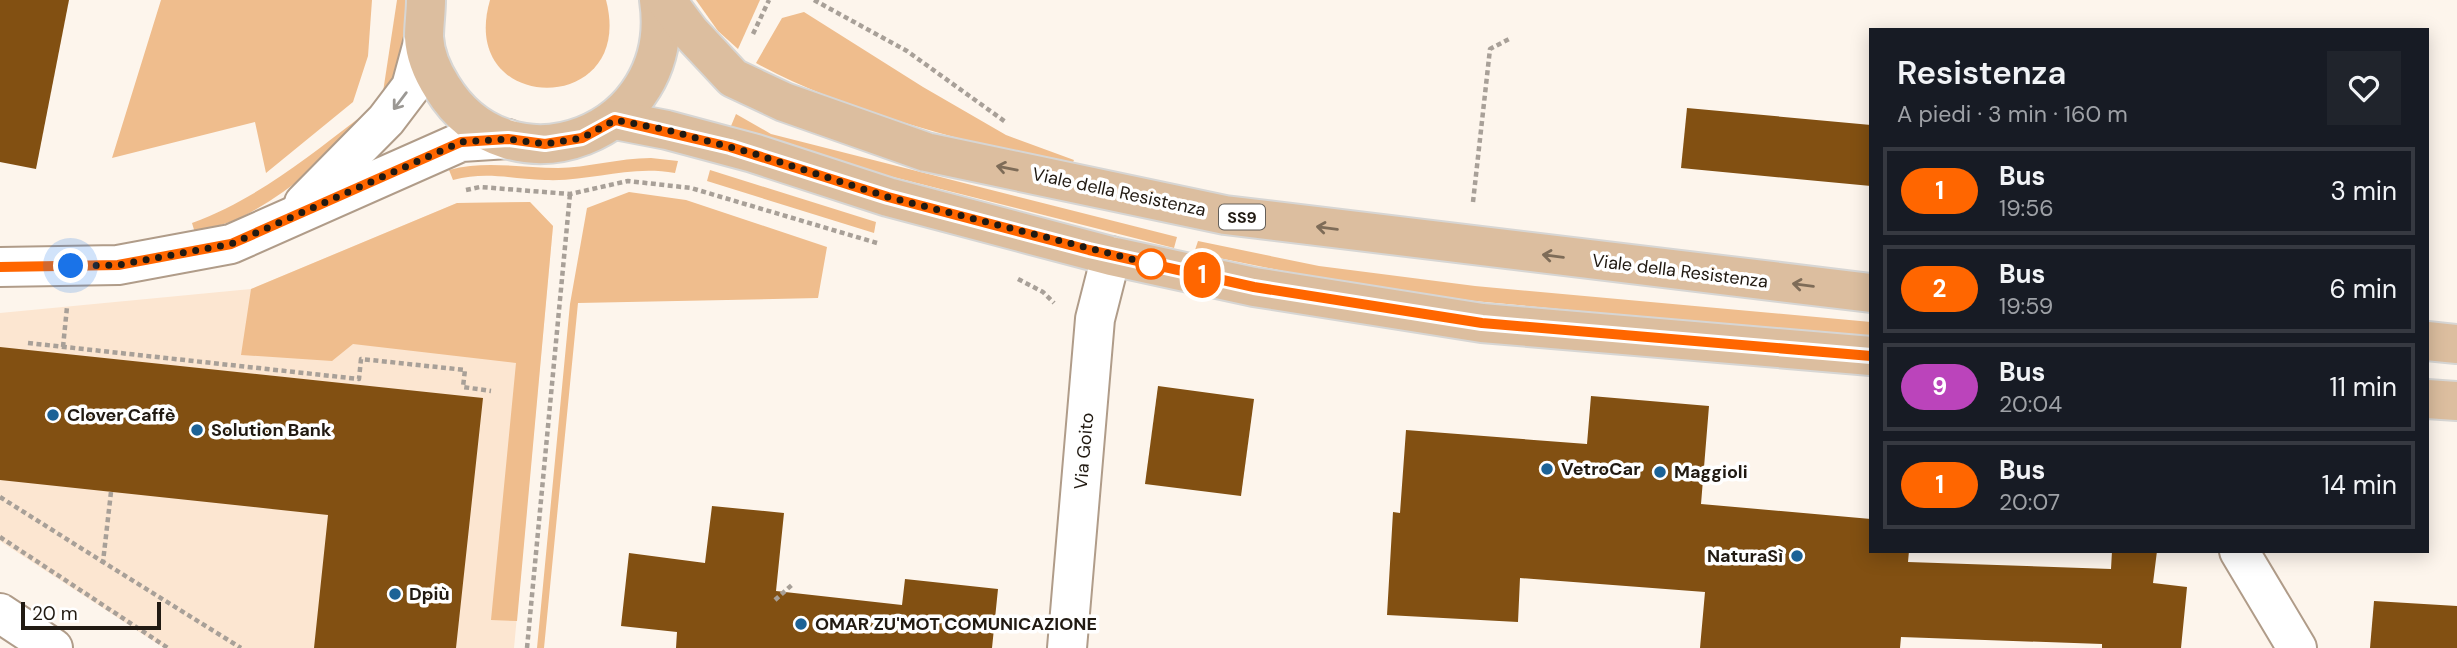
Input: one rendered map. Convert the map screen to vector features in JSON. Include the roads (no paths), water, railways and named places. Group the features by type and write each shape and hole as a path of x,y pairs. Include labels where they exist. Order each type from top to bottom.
{"main road":[{"path":"426,0 424,39 433,72 451,102 477,124 508,139 545,144 582,138 615,120 640,93 657,61 663,24 659,0"},
{"name":"Viale della Resistenza","path":"666,0 690,32 733,78 784,102 926,152 1225,215 1869,293"},
{"path":"615,120 730,147 888,197 1111,256 1254,287 1482,323 1869,356"},
{"path":"2429,341 2457,344"},
{"path":"2429,399 2457,401"}],"street":[{"path":"288,219 386,120 411,87 424,39"},
{"path":"0,267 118,265 231,244 461,142 508,139"},
{"name":"Via Goito","path":"1067,648 1096,319 1111,256"},
{"path":"2240,553 2297,648"},
{"path":"0,613 53,648"}],"place":[{"name":"Clover Caffè","path":"53,415"},
{"name":"Solution Bank","path":"197,430"},
{"name":"VetroCar","path":"1547,469"},
{"name":"Maggioli","path":"1660,472"},
{"name":"NaturaSì","path":"1797,556"},
{"name":"Dpiù","path":"395,594"},
{"name":"OMAR ZU'MOT COMUNICAZIONE","path":"801,624"}]}
